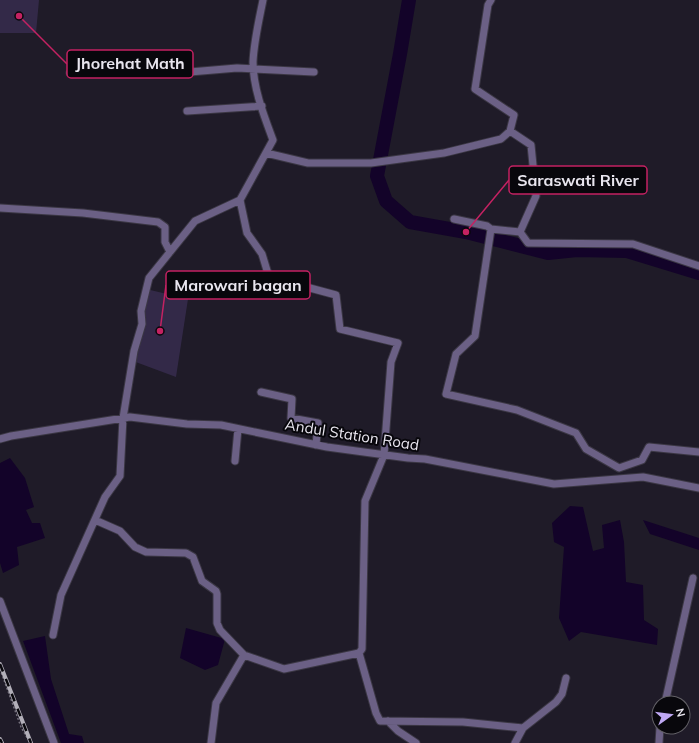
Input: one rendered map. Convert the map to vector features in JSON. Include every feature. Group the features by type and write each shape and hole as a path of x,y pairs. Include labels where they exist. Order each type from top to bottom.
{"street":[{"path":"53,636 60,595 105,497 120,476 123,418 134,351 142,324 141,311 149,278 195,221 240,200 273,140 255,80 254,69 258,27 263,0"},
{"path":"266,153 308,162 371,163 444,153 501,139 510,131 514,115 475,89 488,5 491,0"},
{"path":"70,73 120,69 178,73 237,68 314,72"},
{"path":"187,111 262,106"},
{"path":"510,131 531,145 536,196 520,232"},
{"path":"95,520 120,530 135,546 146,552 186,553 193,557 202,581 216,591 217,623 220,630 244,655 284,669 359,653 362,649 365,501 384,455 391,362 398,343 340,329 336,295 269,277 262,254 246,233 240,200"},
{"path":"0,208 83,214 158,222 165,228 165,242 170,252"},
{"path":"454,220 487,226 491,229 520,232 528,242 632,244 699,266"},
{"path":"491,229 475,336 456,354 446,394 517,410 576,433 586,449 620,468 642,460 649,447 699,452"},
{"path":"261,392 292,399 291,418 318,423 316,445"},
{"name":"Andul Station Road","path":"0,439 130,417 187,424 220,425 316,445 384,455 425,459 554,484 642,477 699,488"},
{"path":"235,461 238,429"},
{"path":"667,695 693,578"},
{"path":"0,601 54,743"},
{"path":"359,653 376,713 380,721 463,722 523,728"},
{"path":"211,743 216,703 244,655"},
{"path":"515,743 523,728 556,702 562,694 566,678"},
{"path":"388,721 398,731 416,743"}],"path":[{"path":"0,669 21,727 30,743"}],"shaded area":[{"path":"0,0 39,0 36,33 0,33"},
{"path":"146,289 188,299 176,377 133,361"},
{"path":"10,458 25,478 34,507 26,510 32,523 40,523 45,538 17,547 19,565 3,573 0,563 0,463"},
{"path":"570,506 583,507 593,551 604,548 602,525 620,520 624,542 626,582 643,585 644,620 658,629 657,645 581,632 569,641 559,618 564,547 554,542 552,523"},
{"path":"643,520 699,538 699,550 650,534"},
{"path":"186,628 225,639 218,665 205,670 180,658"},
{"path":"45,636 51,679 69,734 82,736 84,743 61,743 23,641"}],"waterway":[{"path":"409,0 377,176 386,201 410,222 466,232 548,253 577,250 627,251 699,273"}],"railway":[{"path":"0,664 31,743"},
{"path":"0,739 2,743"}],"place":[{"name":"Jhorehat Math","path":"19,16"},
{"name":"Saraswati River","path":"466,232"},
{"name":"Marowari bagan","path":"160,331"}]}
